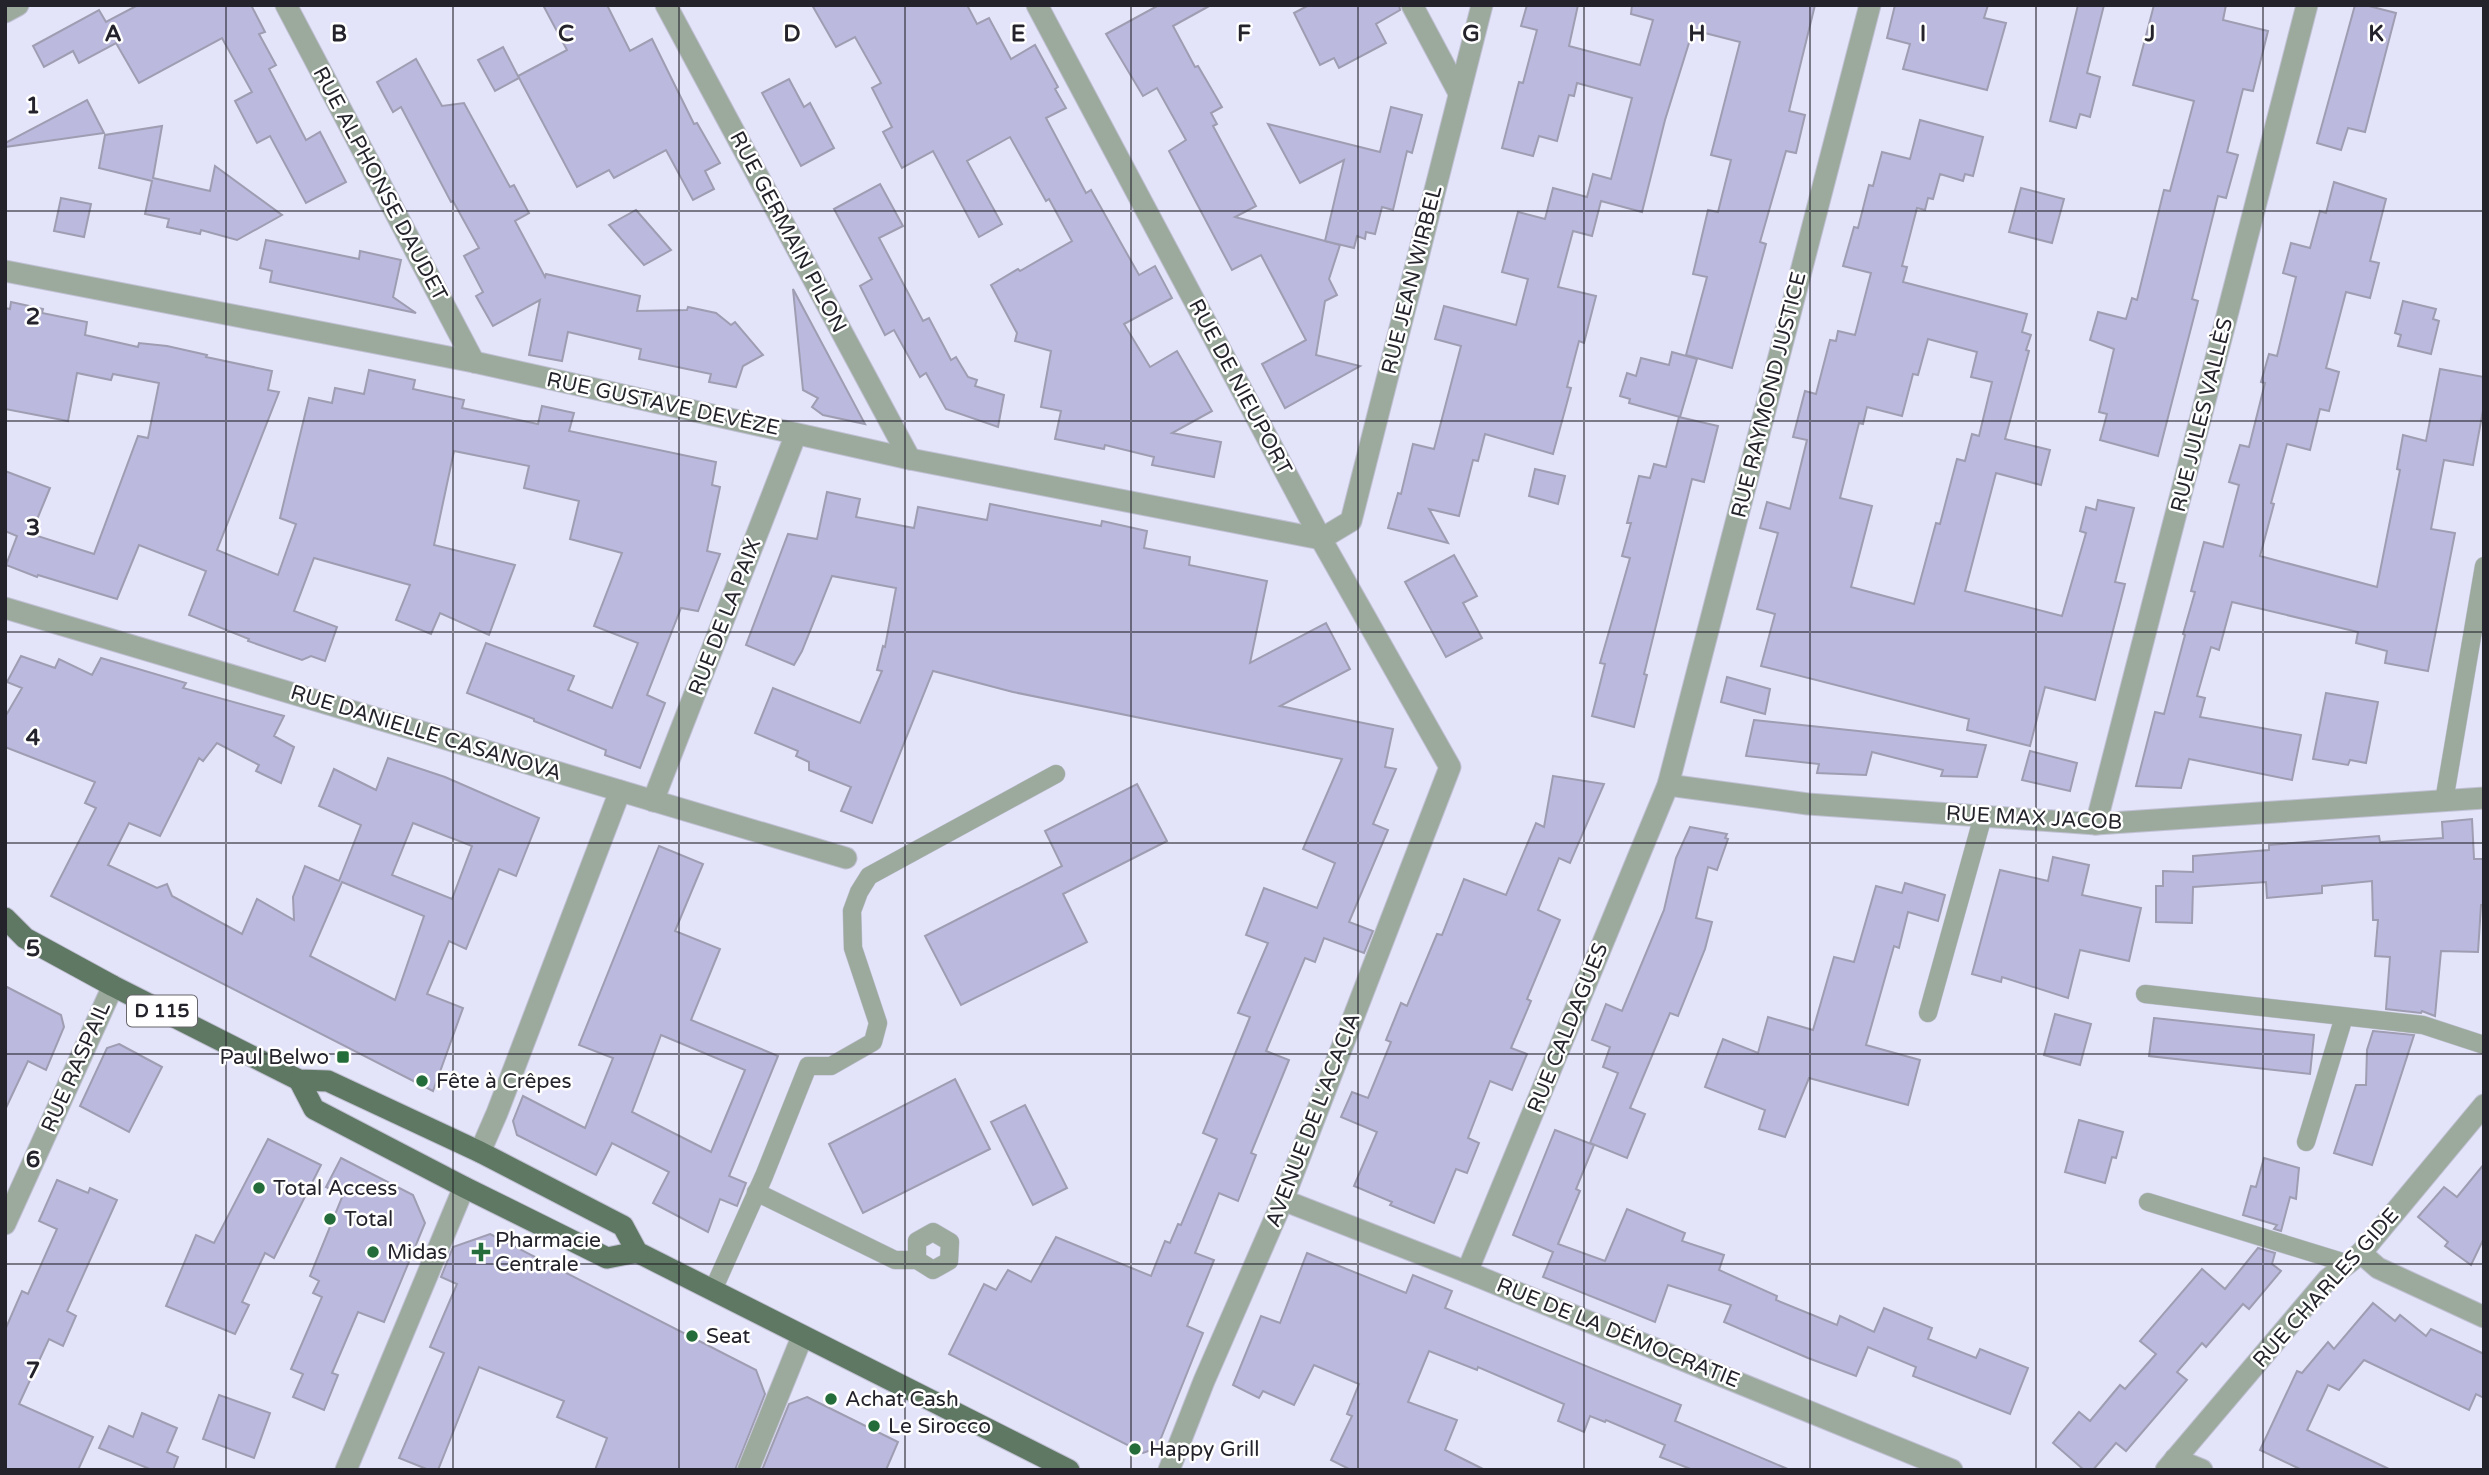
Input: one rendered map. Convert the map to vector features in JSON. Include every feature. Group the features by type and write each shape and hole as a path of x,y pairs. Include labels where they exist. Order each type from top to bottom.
{"main road":[{"name":"D 115","path":"5,918 15,937 299,1080 328,1081 480,1152 623,1226 638,1252 1069,1470"},
{"path":"299,1080 314,1109 464,1187 607,1258 638,1252"},
{"path":"464,1187 480,1152"}],"street":[{"path":"5,12 18,5"},
{"name":"RUE ALPHONSE DAUDET","path":"286,5 474,362"},
{"name":"RUE GERMAIN PILON","path":"666,5 910,459"},
{"name":"RUE DE NIEUPORT","path":"1037,5 1321,539 1450,766"},
{"path":"1412,5 1459,93"},
{"name":"RUE JEAN WIRBEL","path":"1321,539 1351,521 1482,5"},
{"name":"RUE RAYMOND JUSTICE","path":"1668,785 1870,5"},
{"name":"RUE JULES VALLÈS","path":"2096,824 2307,5"},
{"name":"RUE GUSTAVE DEVÈZE","path":"5,271 474,362 910,459 1321,539"},
{"name":"RUE DE LA PAIX","path":"653,801 796,434"},
{"name":"RUE DANIELLE CASANOVA","path":"5,608 846,858"},
{"name":"AVENUE DE L'ACACIA","path":"1169,1470 1203,1381 1283,1200 1450,766"},
{"name":"RUE MAX JACOB","path":"1668,785 1808,804 2096,824 2484,798"},
{"name":"RUE CALDAGUES","path":"1467,1272 1668,785"},
{"path":"480,1152 620,791"},
{"name":"RUE RASPAIL","path":"7,1217 113,986"},
{"name":"RUE CHARLES GIDE","path":"2171,1465 2328,1279 2355,1258 2484,1105"},
{"path":"346,1470 464,1187"},
{"name":"RUE DE LA DÉMOCRATIE","path":"1283,1200 1952,1470"},
{"path":"2355,1258 2484,1317"},
{"path":"748,1470 803,1337"},
{"path":"2171,1465 2202,1470"}],"lane":[{"path":"2444,801 2484,566"},
{"path":"713,1290 808,1066 831,1066 873,1042 877,1023 853,948 852,911 859,891 869,876 1056,774"},
{"path":"1928,1013 1983,816"},
{"path":"2145,994 2423,1025 2484,1045"},
{"path":"2306,1142 2344,1017"},
{"path":"756,1192 895,1261 917,1260"},
{"path":"2148,1202 2355,1258"}],"building":[{"path":"138,5 251,5 265,32 259,34 276,65 269,69 306,140 320,132 346,182 306,203 270,136 257,143 235,101 252,92 222,38 139,83 116,43 79,63 73,51 44,67 33,46 99,10 106,22"},
{"path":"543,5 607,5 630,51 652,39 694,124 697,123 720,163 705,171 714,189 693,200 666,150 614,178 609,170 577,187 518,76 567,50"},
{"path":"812,5 967,5 977,24 989,18 1011,59 1035,45 1066,108 1046,118 1086,193 1091,190 1139,275 1155,266 1172,298 1124,324 1150,367 1177,351 1212,411 1172,433 1221,442 1214,477 1152,465 1154,457 1105,445 1104,449 1055,439 1061,411 1041,407 1051,351 1015,341 1017,333 991,285 1072,241 1049,199 1046,201 1010,137 967,161 1002,224 979,237 933,151 902,168 883,132 892,127 872,88 881,83 855,37 836,47"},
{"path":"1159,5 1211,5 1173,26 1195,67 1198,66 1222,107 1211,113 1217,124 1213,126 1256,206 1235,217 1340,245 1329,279 1337,295 1325,301 1316,355 1360,366 1285,408 1262,364 1306,340 1261,255 1232,270 1169,151 1186,140 1157,88 1143,96 1106,34"},
{"path":"1309,5 1399,5 1400,10 1376,24 1386,43 1339,68 1334,58 1320,65 1294,13"},
{"path":"1527,5 1578,5 1569,46 1640,65 1653,20 1631,14 1632,5 1815,5 1789,111 1805,115 1796,153 1786,151 1760,242 1766,244 1732,368 1686,355 1707,277 1693,274 1708,210 1718,212 1731,160 1711,155 1740,42 1693,30 1665,120 1642,212 1601,201 1592,236 1573,231 1558,287 1596,296 1584,343 1579,341 1567,387 1571,388 1553,454 1485,434 1478,461 1473,460 1459,516 1429,509 1448,543 1388,528 1398,493 1401,494 1413,444 1434,449 1461,346 1435,339 1444,306 1516,325 1528,279 1502,272 1518,212 1545,219 1553,188 1587,197 1593,174 1611,179 1632,98 1577,83 1574,96 1569,95 1557,141 1539,136 1533,156 1502,148 1519,82 1523,83 1537,30 1521,26"},
{"path":"1895,5 1988,5 1984,18 2006,23 1987,90 1903,69 1910,44 1887,38"},
{"path":"2078,5 2104,5 2087,73 2100,77 2090,117 2080,114 2076,128 2050,121"},
{"path":"2154,5 2226,5 2223,20 2268,31 2253,91 2243,89 2227,152 2238,155 2226,198 2218,196 2192,299 2198,301 2158,456 2100,440 2107,414 2099,412 2114,349 2090,340 2098,312 2126,319 2132,298 2137,300 2164,190 2170,191 2194,101 2133,85"},
{"path":"2355,5 2396,13 2365,132 2348,128 2341,150 2317,143"},
{"path":"503,47 519,78 495,91 478,60"},
{"path":"416,59 442,106 464,103 510,187 514,185 529,213 515,221 545,277 546,274 640,296 637,311 687,310 688,307 716,313 731,325 735,322 763,355 743,366 736,387 709,382 711,374 639,359 641,349 568,332 562,361 529,355 540,300 493,326 476,296 483,292 464,256 479,248 453,201 451,202 401,107 393,112 377,82"},
{"path":"789,79 804,107 810,103 834,148 801,166 762,93"},
{"path":"87,100 104,133 5,147 5,143"},
{"path":"1391,107 1422,115 1412,153 1407,151 1393,210 1382,207 1375,234 1366,232 1365,239 1357,236 1354,248 1325,241 1344,160 1300,183 1268,124 1380,152"},
{"path":"1920,120 1983,137 1973,176 1965,174 1963,181 1940,174 1933,199 1928,198 1925,210 1917,208 1902,266 1907,267 1903,282 2027,314 2022,332 2031,335 2026,350 2029,351 2005,439 2050,450 2041,485 1996,473 1965,591 2062,616 2086,533 2080,531 2086,507 2096,510 2098,500 2134,508 2115,582 2125,584 2095,700 2045,687 2030,746 1967,730 1969,719 1761,666 1775,614 1757,609 1778,533 1760,528 1767,502 1790,509 1807,440 1793,437 1805,391 1816,394 1830,340 1836,341 1838,331 1855,335 1871,273 1843,266 1854,227 1858,228 1869,185 1873,186 1882,152 1910,159","holes":["1928,339 1977,352 1971,377 1992,382 1979,436 1972,434 1965,461 1957,459 1940,524 1936,523 1914,604 1851,587 1872,506 1840,498 1859,423 1863,424 1867,407 1902,416 1913,374 1918,375"]},
{"path":"162,126 153,178 210,191 215,166 282,215 237,240 201,230 200,234 167,227 169,219 145,214 152,181 99,168 105,135"},
{"path":"2334,182 2386,199 2370,261 2379,263 2370,298 2346,292 2326,368 2339,372 2329,411 2320,409 2310,450 2287,444 2260,556 2377,587 2400,470 2397,469 2403,435 2426,441 2440,369 2484,377 2484,405 2473,465 2444,460 2431,529 2455,533 2428,671 2385,663 2387,651 2356,643 2358,632 2232,602 2219,650 2211,647 2197,696 2205,698 2200,717 2301,735 2292,780 2189,759 2181,788 2136,786 2155,712 2164,714 2195,592 2191,591 2204,542 2223,547 2239,485 2229,482 2240,445 2249,447 2265,383 2261,382 2269,354 2277,356 2296,277 2283,273 2291,243 2310,248 2320,211 2326,213"},
{"path":"880,184 903,226 879,238 923,321 929,318 951,360 956,357 968,377 977,380 975,386 1004,395 998,427 946,409 926,373 920,377 894,330 885,335 860,286 872,279 834,209"},
{"path":"2021,188 2064,199 2052,243 2009,232"},
{"path":"61,198 91,204 84,237 54,231"},
{"path":"636,210 671,250 644,265 609,225"},
{"path":"266,240 359,259 360,251 401,260 393,297 416,313 270,282 272,271 260,268"},
{"path":"793,289 865,424 823,415 812,407 818,398 803,390"},
{"path":"2403,301 2436,309 2433,319 2439,321 2431,354 2398,346 2401,335 2395,333"},
{"path":"11,302 43,309 42,313 87,322 85,335 138,347 139,343 167,346 272,371 268,390 279,392 217,550 278,575 296,524 280,518 309,398 332,403 335,388 364,394 369,370 415,380 413,389 464,400 462,408 538,424 542,406 574,413 569,431 716,462 712,485 720,487 707,551 720,554 698,611 681,608 647,695 665,703 640,768 605,755 606,750 467,693 486,643 574,676 568,690 612,708 638,643 594,626 622,553 570,539 579,501 524,488 529,466 454,451 434,545 515,565 489,635 440,613 431,634 396,620 410,585 314,558 294,611 337,627 325,661 311,656 302,660 248,641 249,639 189,615 206,571 139,545 117,599 38,575 37,577 6,565 17,536 5,531 5,471 50,488 31,534 94,554 138,436 148,438 159,383 113,374 111,380 77,373 68,421 5,409 5,308 10,309"},
{"path":"1672,352 1697,359 1680,417 1629,403 1630,399 1620,396 1627,373 1636,376 1641,358 1669,365"},
{"path":"1679,417 1718,426 1704,482 1692,479 1644,674 1647,675 1634,727 1592,716 1605,664 1600,663 1630,558 1622,556 1639,476 1650,478 1654,464 1666,467"},
{"path":"1535,469 1565,476 1558,504 1529,496"},
{"path":"827,492 860,499 856,517 914,528 918,507 987,520 990,504 1101,526 1102,521 1147,531 1144,548 1190,557 1189,565 1267,581 1250,663 1326,623 1350,669 1280,706 1393,729 1385,767 1396,769 1373,824 1388,830 1349,922 1373,931 1364,953 1324,938 1315,962 1305,958 1266,1051 1289,1060 1251,1153 1256,1155 1238,1201 1219,1193 1195,1253 1214,1260 1187,1326 1203,1333 1157,1448 1143,1453 949,1354 984,1284 996,1290 1008,1270 1031,1282 1056,1237 1151,1276 1165,1241 1170,1243 1178,1224 1181,1225 1217,1139 1203,1133 1250,1017 1238,1013 1268,943 1246,935 1264,888 1317,908 1335,863 1303,849 1342,759 1013,692 933,671 872,823 841,811 851,787 809,770 809,762 796,756 798,751 755,733 773,688 860,723 882,671 877,670 883,646 885,647 896,588 832,576 794,665 746,645 788,534 817,539"},
{"path":"1454,555 1477,596 1463,603 1482,638 1446,657 1405,582"},
{"path":"21,656 55,668 59,659 92,675 101,658 186,683 183,688 284,716 274,736 294,747 281,783 256,771 259,765 217,743 203,761 199,758 160,836 129,823 108,865 157,888 167,884 172,896 242,934 257,899 294,920 293,897 305,866 339,881 361,825 319,806 334,769 376,790 388,758 445,777 539,818 516,876 499,869 466,949 449,941 427,994 463,1008 433,1091 51,896 96,808 85,803 95,782 5,747 5,717 22,688 7,682","holes":["413,823 472,846 452,899 392,875","342,882 424,916 395,1000 310,956"]},
{"path":"1727,677 1770,689 1765,714 1721,702"},
{"path":"2326,693 2378,702 2366,763 2350,760 2348,765 2313,759"},
{"path":"1754,720 1986,745 1977,777 1941,776 1943,770 1872,752 1866,775 1817,773 1819,764 1746,756"},
{"path":"2030,751 2077,763 2070,791 2022,780"},
{"path":"1553,776 1604,784 1570,863 1559,858 1538,910 1560,920 1527,999 1531,1001 1511,1048 1527,1054 1512,1090 1490,1081 1468,1138 1479,1143 1467,1173 1456,1169 1434,1223 1390,1205 1392,1202 1354,1186 1377,1132 1341,1117 1352,1092 1368,1098 1391,1042 1386,1040 1401,1003 1407,1006 1437,934 1442,935 1464,879 1506,895 1536,823 1544,827"},
{"path":"1137,784 1167,841 1063,894 1087,942 961,1005 925,936 1062,866 1045,831"},
{"path":"2472,819 2474,859 2484,859 2484,905 2481,905 2478,952 2441,951 2435,1016 2422,1011 2386,1009 2390,957 2375,956 2378,920 2373,920 2372,881 2322,886 2322,893 2267,898 2266,882 2193,887 2192,923 2156,922 2156,886 2163,886 2163,871 2193,872 2193,856 2269,850 2269,845 2379,836 2380,842 2443,838 2442,822"},
{"path":"1690,827 1727,834 1725,838 1728,839 1717,870 1708,867 1696,918 1712,922 1705,949 1678,1016 1670,1013 1630,1108 1645,1114 1627,1158 1590,1143 1618,1073 1603,1067 1610,1047 1592,1040 1606,1004 1622,1011 1664,910 1676,858"},
{"path":"659,846 703,864 675,931 720,949 691,1020 778,1056 729,1176 746,1183 737,1206 720,1199 708,1232 653,1203 669,1172 612,1143 596,1175 517,1135 513,1121 523,1096 585,1128 613,1058 579,1045","holes":["661,1035 745,1070 711,1152 632,1112"]},
{"path":"2053,857 2089,865 2082,895 2141,908 2129,961 2080,950 2068,998 2002,977 2001,982 1972,974 2000,870 2048,881"},
{"path":"1905,883 1945,895 1938,921 1908,912 1899,948 1894,946 1866,1045 1920,1060 1908,1105 1809,1078 1785,1137 1759,1129 1765,1110 1705,1087 1723,1039 1758,1053 1768,1017 1813,1030 1834,957 1854,962 1876,886 1902,893"},
{"path":"5,986 61,1015 64,1027 46,1070 28,1061 5,1110"},
{"path":"2055,1014 2091,1024 2080,1065 2044,1055"},
{"path":"2154,1018 2314,1035 2310,1074 2149,1056"},
{"path":"2373,1031 2414,1035 2372,1165 2334,1153 2356,1085 2366,1085 2367,1050"},
{"path":"119,1044 162,1067 129,1132 80,1106 107,1048"},
{"path":"955,1079 990,1149 863,1213 829,1144"},
{"path":"1025,1105 1067,1188 1033,1205 991,1122"},
{"path":"2079,1120 2123,1132 2105,1183 2065,1172"},
{"path":"1555,1130 1594,1145 1576,1189 1580,1191 1558,1244 1605,1261 1627,1209 1685,1233 1682,1241 1724,1255 1719,1270 1777,1296 1776,1300 1837,1325 1840,1316 1874,1332 1884,1308 1932,1328 1928,1339 1976,1358 1980,1349 2028,1368 2010,1414 1913,1376 1916,1367 1868,1347 1856,1376 1808,1358 1724,1322 1731,1305 1668,1285 1655,1322 1543,1277 1553,1252 1513,1235"},
{"path":"268,1139 321,1165 274,1258 265,1253 242,1302 249,1305 235,1334 166,1306 196,1235 214,1243"},
{"path":"341,1158 413,1195 425,1223 384,1322 358,1312 332,1373 338,1375 324,1410 293,1397 303,1374 291,1369 322,1297 313,1293 319,1281 310,1276 343,1195 326,1187"},
{"path":"2264,1158 2299,1168 2296,1199 2290,1197 2281,1231 2274,1229 2277,1225 2243,1215 2251,1186 2256,1187"},
{"path":"2484,1164 2484,1238 2471,1265 2445,1246 2448,1242 2418,1217 2444,1187 2457,1197"},
{"path":"57,1180 88,1193 90,1188 117,1200 67,1311 76,1316 63,1346 49,1339 19,1404 93,1437 78,1470 5,1470 5,1330 22,1291 28,1294 57,1229 39,1221"},
{"path":"490,1234 756,1370 765,1394 735,1470 595,1470 607,1438 557,1417 564,1401 479,1367 438,1470 429,1470 399,1458 444,1353 430,1347 457,1284 441,1277 453,1247"},
{"path":"2258,1248 2275,1253 2272,1264 2281,1271 2249,1309 2243,1304 2206,1347 2202,1343 2177,1372 2187,1380 2126,1451 2116,1443 2093,1470 2084,1470 2053,1443 2079,1412 2090,1421 2120,1385 2125,1389 2156,1354 2140,1341 2202,1269 2225,1289"},
{"path":"1307,1253 1406,1293 1413,1275 1452,1291 1445,1308 1681,1405 1675,1421 1790,1470 1693,1470 1660,1457 1665,1445 1590,1416 1584,1432 1558,1421 1564,1404 1478,1367 1477,1370 1429,1351 1408,1402 1457,1420 1445,1450 1485,1470 1351,1470 1331,1460 1352,1416 1347,1414 1359,1384 1314,1365 1294,1405 1263,1391 1259,1398 1233,1385 1261,1316 1280,1323"},
{"path":"2373,1303 2395,1321 2400,1315 2426,1336 2431,1329 2484,1354 2484,1398 2476,1394 2469,1410 2364,1360 2339,1390 2328,1385 2307,1430 2391,1470 2302,1470 2260,1450 2297,1371 2302,1373 2328,1342 2334,1349"},
{"path":"219,1395 270,1413 254,1458 203,1439"},
{"path":"807,1397 898,1442 886,1470 762,1470 789,1404"},
{"path":"142,1413 177,1428 167,1452 178,1457 173,1470 152,1470 99,1448 109,1426 133,1437"}],"place":[{"name":"Paul Belwo","path":"343,1057"},
{"name":"Fête à Crêpes","path":"422,1081"},
{"name":"Total Access","path":"259,1188"},
{"name":"Total","path":"330,1219"},
{"name":"Midas","path":"373,1252"},
{"name":"Pharmacie Centrale","path":"481,1252"},
{"name":"Seat","path":"692,1336"},
{"name":"Achat Cash","path":"831,1399"},
{"name":"Le Sirocco","path":"874,1426"},
{"name":"Happy Grill","path":"1135,1449"}]}
